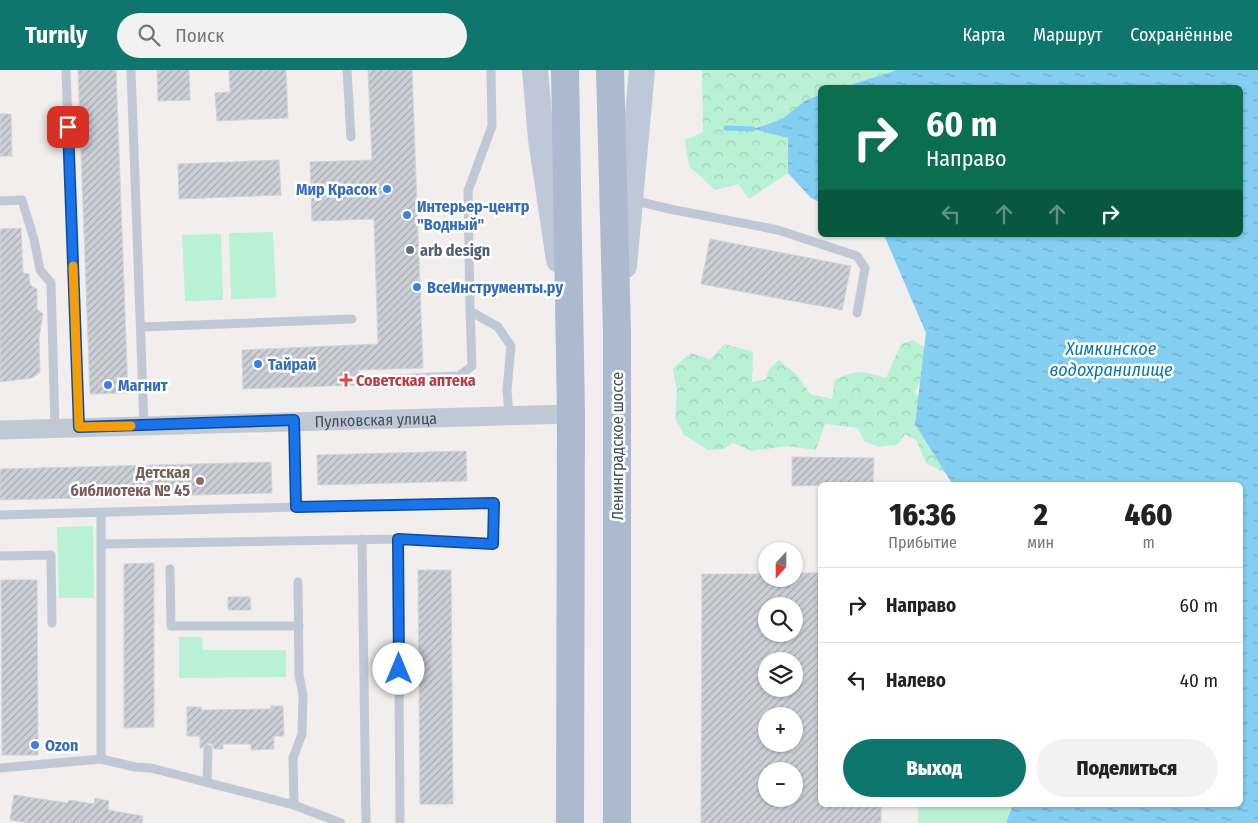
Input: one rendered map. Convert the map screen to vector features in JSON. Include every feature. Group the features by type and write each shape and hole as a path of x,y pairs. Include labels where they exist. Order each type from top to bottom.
{"main road":[{"path":"535,70 541,138 570,332"},
{"path":"565,70 571,414 570,823"},
{"name":"Ленинградское шоссе","path":"610,70 617,332 617,823"},
{"path":"617,332 642,70"}],"street":[{"name":"Пулковская улица","path":"0,430 294,420 571,414"}],"lane":[{"path":"66,70 79,427"},
{"path":"131,70 144,425"},
{"path":"347,70 351,137"},
{"path":"392,379 459,376 472,366 468,190 492,126 492,70"},
{"path":"0,201 22,200 34,239 40,270 51,283 55,428"},
{"path":"631,200 778,230 857,256 865,268 857,313"},
{"path":"470,310 498,327 511,346 507,390 509,415"},
{"path":"141,327 352,319"},
{"path":"294,420 296,507"},
{"path":"0,515 494,503 493,544 398,539 101,544"},
{"path":"101,513 102,759"},
{"path":"362,539 366,823"},
{"path":"398,539 400,823"},
{"path":"0,556 51,555 52,623"},
{"path":"170,569 171,626 299,626"},
{"path":"294,805 293,758 302,734 303,694 299,675 298,582"},
{"path":"207,783 208,749"},
{"path":"0,768 102,759 294,805 341,823"}],"green space":[{"path":"702,70 897,70 850,85 818,85 818,96 806,100 782,119 754,128 788,138 788,173 749,199 738,184 715,190 689,166 685,140 703,132"},
{"path":"273,232 276,298 231,299 229,233"},
{"path":"221,234 223,300 185,301 182,235"},
{"path":"913,340 924,347 927,367 915,392 933,415 959,480 926,463 916,440 905,434 898,444 880,447 865,442 858,428 825,424 816,450 787,446 752,451 733,443 724,449 708,450 684,435 675,418 677,393 673,368 691,353 710,359 725,344 753,352 752,382 766,379 769,369 779,360 798,376 810,394 832,399 835,380 842,376 860,372 886,378 901,344"},
{"path":"93,526 94,598 59,598 57,527"},
{"path":"179,637 202,637 203,650 286,650 286,677 179,678"},
{"path":"918,807 1012,807 1006,823 918,823"}],"water":[{"name":"Химкинское водохранилище","path":"897,70 1258,70 1258,823 1006,823 1012,807 1243,807 1243,482 951,482 915,424 926,333 885,237 1243,237 1243,85 850,85"},
{"path":"818,96 818,201 811,198 788,173 788,138 753,129 782,119 806,100"}],"building":[{"path":"78,70 116,70 128,393 90,394"},
{"path":"157,70 189,70 190,100 158,101"},
{"path":"229,70 286,70 288,118 217,121 215,93 230,92"},
{"path":"368,70 412,70 423,368 358,370 359,385 243,389 242,350 378,344 374,219 312,221 310,162 372,160"},
{"path":"0,114 11,114 12,156 0,156"},
{"path":"279,160 281,195 179,199 178,164"},
{"path":"21,228 23,273 29,274 30,285 37,289 37,309 43,314 39,338 40,372 32,378 0,382 0,229"},
{"path":"710,239 851,266 842,310 701,284"},
{"path":"466,451 467,481 318,485 317,455"},
{"path":"792,457 874,458 873,482 818,482 818,485 792,486"},
{"path":"271,462 272,493 0,500 0,469"},
{"path":"154,563 154,727 124,728 124,564"},
{"path":"418,570 451,570 453,804 420,804"},
{"path":"803,573 818,573 818,807 881,807 881,823 701,823 702,574 758,574 758,588 802,588"},
{"path":"1,580 37,580 38,755 2,755"},
{"path":"228,597 250,597 251,610 228,610"},
{"path":"271,706 283,706 284,736 274,736 274,749 251,750 251,744 223,744 223,749 214,749 212,744 208,743 200,749 200,736 187,736 187,707 201,707 201,710 271,709"},
{"path":"14,795 68,803 69,800 94,804 95,798 109,801 108,810 143,816 142,823 28,823 10,820"}],"waterway":[{"path":"726,128 753,129"}],"slow traffic":[{"path":"73,266 79,427 131,426"}],"place":[{"name":"Мир Красок","path":"387,189"},
{"name":"Интерьер-центр \"Водный\"","path":"407,215"},
{"name":"arb design","path":"410,250"},
{"name":"ВсеИнструменты.ру","path":"417,287"},
{"name":"Тайрай","path":"258,364"},
{"name":"Советская аптека","path":"346,380"},
{"name":"Магнит","path":"108,385"},
{"name":"Детская библиотека № 45","path":"200,481"},
{"name":"Ozon","path":"35,745"}],"route":[{"path":"68,127 79,427 294,420 296,507 494,503 493,544 398,539 399,669"}]}
